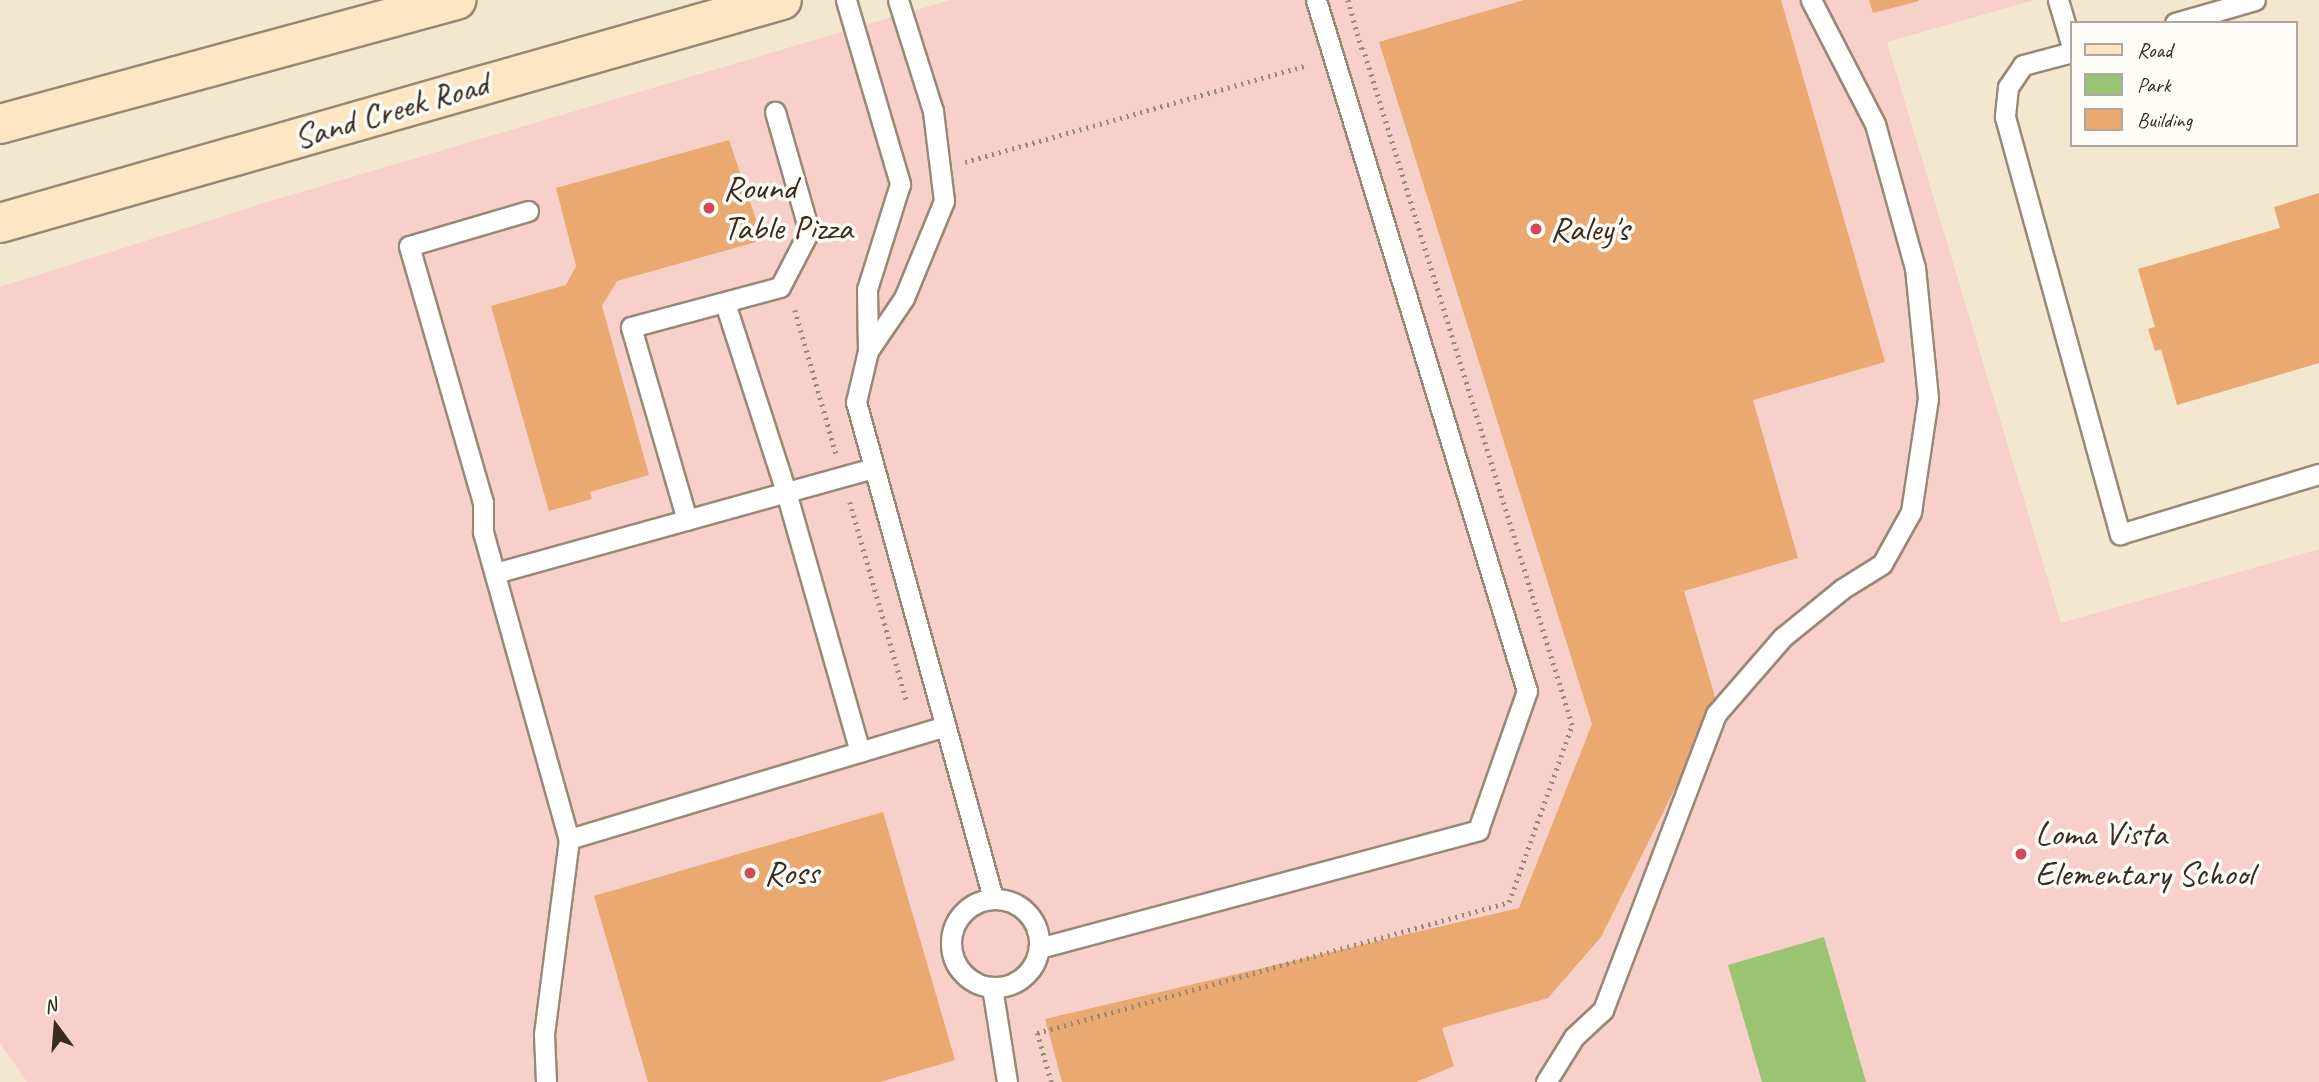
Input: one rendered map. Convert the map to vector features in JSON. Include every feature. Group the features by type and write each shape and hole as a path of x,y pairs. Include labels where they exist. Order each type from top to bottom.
{"main road":[{"path":"0,124 456,0"},
{"name":"Sand Creek Road","path":"0,223 782,0"}],"lane":[{"path":"846,0 900,184 867,289 868,351 856,402 993,898"},
{"path":"868,351 904,298 944,201 933,111 898,0"},
{"path":"1039,948 1478,830 1527,691 1316,0"},
{"path":"1546,1082 1574,1037 1603,1010 1716,715 1783,637 1842,589 1882,564 1911,512 1928,398 1915,268 1875,124 1811,0"},
{"path":"2058,0 2070,43"},
{"path":"2182,21 2255,0"},
{"path":"2070,51 2023,65 2008,87 2005,117 2120,534 2319,474"},
{"path":"687,520 631,327 780,287 809,231 775,112"},
{"path":"528,211 409,246 483,503 483,532 569,839 544,1034 546,1082"},
{"path":"725,303 786,492 860,752"},
{"path":"495,573 873,468"},
{"path":"569,839 945,726"},
{"path":"993,898 1018,904 1028,912 1040,936 1039,948 1028,973 1005,986 992,987 965,976 956,964 951,934 966,909 993,898"},
{"path":"992,987 1007,1082"}],"path":[{"path":"1051,1082 1037,1033 1509,902 1572,725 1348,0"},
{"path":"959,164 1363,49"}],"shaded area":[{"path":"950,0 2035,0 1887,42 2061,623 2319,549 2319,1082 27,1082 0,1043 0,287 274,200"}],"green space":[{"path":"1824,937 1866,1082 1762,1082 1728,965"}],"building":[{"path":"1524,0 1781,0 1885,362 1753,400 1798,558 1684,591 1717,704 1601,937 1548,998 1442,1028 1454,1066 1416,1082 1062,1082 1045,1019 1519,908 1592,724 1379,42"},
{"path":"1869,0 1919,0 1919,1 1873,13"},
{"path":"729,140 763,240 617,281 602,306 649,475 590,492 592,499 549,511 491,306 566,285 576,266 556,188"},
{"path":"2319,193 2319,363 2177,405 2161,349 2155,351 2148,329 2155,327 2138,269 2280,228 2274,207"},
{"path":"883,812 955,1060 880,1082 648,1082 594,896"}],"place":[{"name":"Round Table Pizza","path":"709,208"},
{"name":"Raley's","path":"1536,229"},
{"name":"Loma Vista Elementary School","path":"2021,854"},
{"name":"Ross","path":"750,873"}]}
